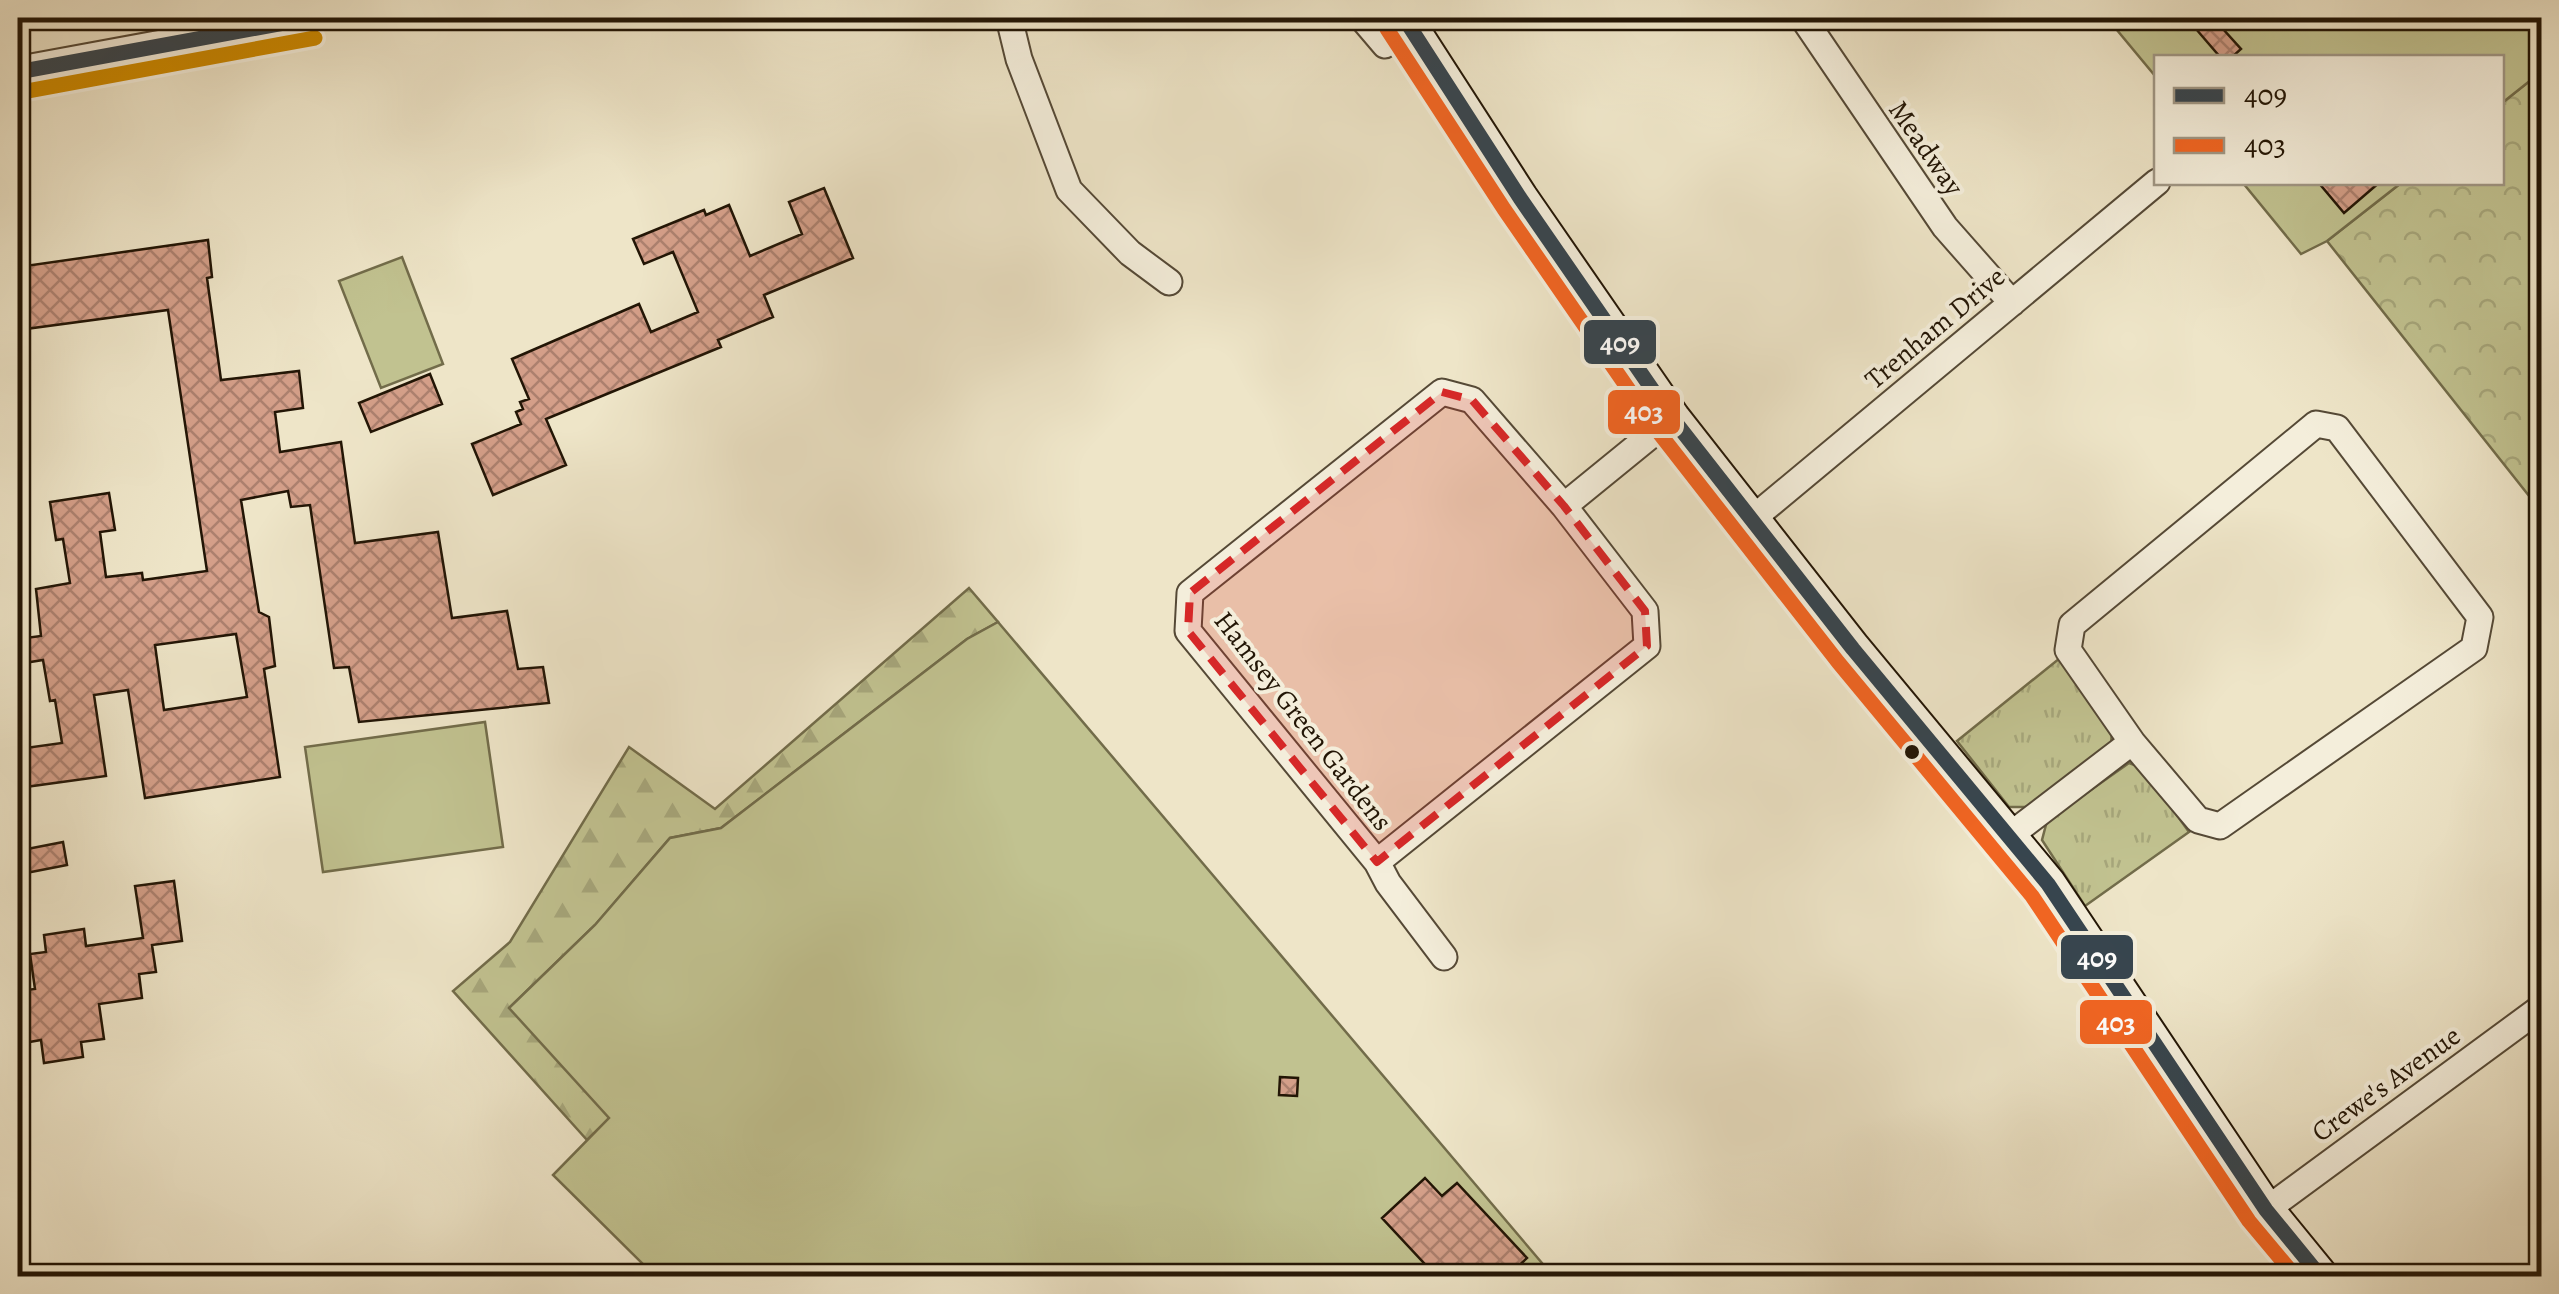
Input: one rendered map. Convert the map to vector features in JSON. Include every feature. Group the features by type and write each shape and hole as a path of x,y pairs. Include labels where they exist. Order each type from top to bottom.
{"main road":[{"path":"1407,22 1520,198 1672,418 1853,649 2048,884 2266,1210 2320,1276"}],"street":[{"path":"18,72 312,18"},
{"path":"1009,18 1019,59 1069,190 1130,253 1169,282"},
{"path":"1362,18 1385,44 1407,22"},
{"name":"Meadway","path":"1803,18 1945,227 2012,303"},
{"name":"Trenham Drive","path":"1751,520 2154,185"},
{"name":"Hamsey Green Gardens","path":"1442,392 1472,400 1564,506 1645,612 1648,646 1376,862 1188,630 1190,593 1442,392"},
{"path":"1564,506 1672,418"},
{"path":"2316,424 2337,428 2480,617 2474,648 2220,826 2198,820 2132,742 2068,650 2072,625 2316,424"},
{"path":"2009,836 2132,742"},
{"path":"1376,862 1444,958"},
{"name":"Crewe's Avenue","path":"2266,1210 2542,1008"}],"highlighted area":[{"path":"1442,392 1472,400 1564,506 1645,611 1647,646 1377,862 1188,631 1190,593"}],"green space":[{"path":"2107,18 2541,18 2541,72 2504,101 2504,55 2154,55 2154,75"},
{"path":"2541,72 2541,511 2327,241 2398,185 2504,185 2504,101"},
{"path":"2245,185 2398,185 2327,241 2301,254"},
{"path":"402,257 443,364 381,388 339,281"},
{"path":"969,588 998,622 967,639 721,828 670,838 595,925 510,1007 610,1118 587,1140 453,991 510,942 629,747 715,809"},
{"path":"998,622 1553,1276 655,1276 553,1175 609,1118 509,1008 595,925 670,838 721,828 967,639"},
{"path":"2060,658 2112,729 2111,746 2030,807 2009,807 1957,741"},
{"path":"485,722 503,847 323,872 305,747"},
{"path":"2129,763 2143,768 2189,832 2085,906 2042,840 2047,821"}],"building":[{"path":"2213,18 2241,49 2234,55 2218,55 2196,29"},
{"path":"2321,185 2377,185 2344,213"},
{"path":"824,188 853,258 764,295 773,317 718,340 721,347 546,419 566,465 493,495 472,444 521,424 516,412 523,409 520,402 529,399 512,359 639,304 651,332 698,312 673,252 644,264 633,239 704,210 706,215 729,205 750,256 802,234 789,202"},
{"path":"208,240 212,277 207,278 221,380 299,371 303,408 275,412 280,452 341,442 355,543 438,532 452,618 507,611 518,669 543,667 549,703 359,722 349,667 334,668 310,505 291,507 288,491 241,500 259,612 269,617 275,666 264,669 280,777 145,798 128,690 94,695 106,776 18,788 18,749 62,743 43,660 18,664 18,639 41,636 36,589 70,583 63,539 56,540 50,502 109,493 115,530 100,532 106,577 142,573 143,580 207,571 168,310 18,330 18,267","holes":["236,634 247,697 164,710 155,645"]},
{"path":"430,374 442,404 371,432 359,403"},
{"path":"63,842 67,865 26,873 22,850"},
{"path":"174,881 182,941 152,945 156,972 139,974 142,998 99,1004 104,1039 81,1042 83,1057 44,1063 41,1040 18,1044 18,991 35,989 30,954 46,952 44,935 84,929 86,946 143,938 135,886"},
{"path":"1280,1077 1298,1078 1297,1096 1279,1095"},
{"path":"1425,1178 1442,1196 1457,1183 1527,1258 1508,1276 1436,1276 1382,1218"}],"transit line":[{"name":"409","path":"18,72 311,18"},
{"name":"409","path":"1404,18 1520,198 1672,418 1853,649 2048,884 2266,1210 2320,1276"},
{"name":"403","path":"1387,29 1504,209 1656,429 1838,662 2032,896 2249,1221 2295,1276"},
{"path":"22,92 315,38"}]}
